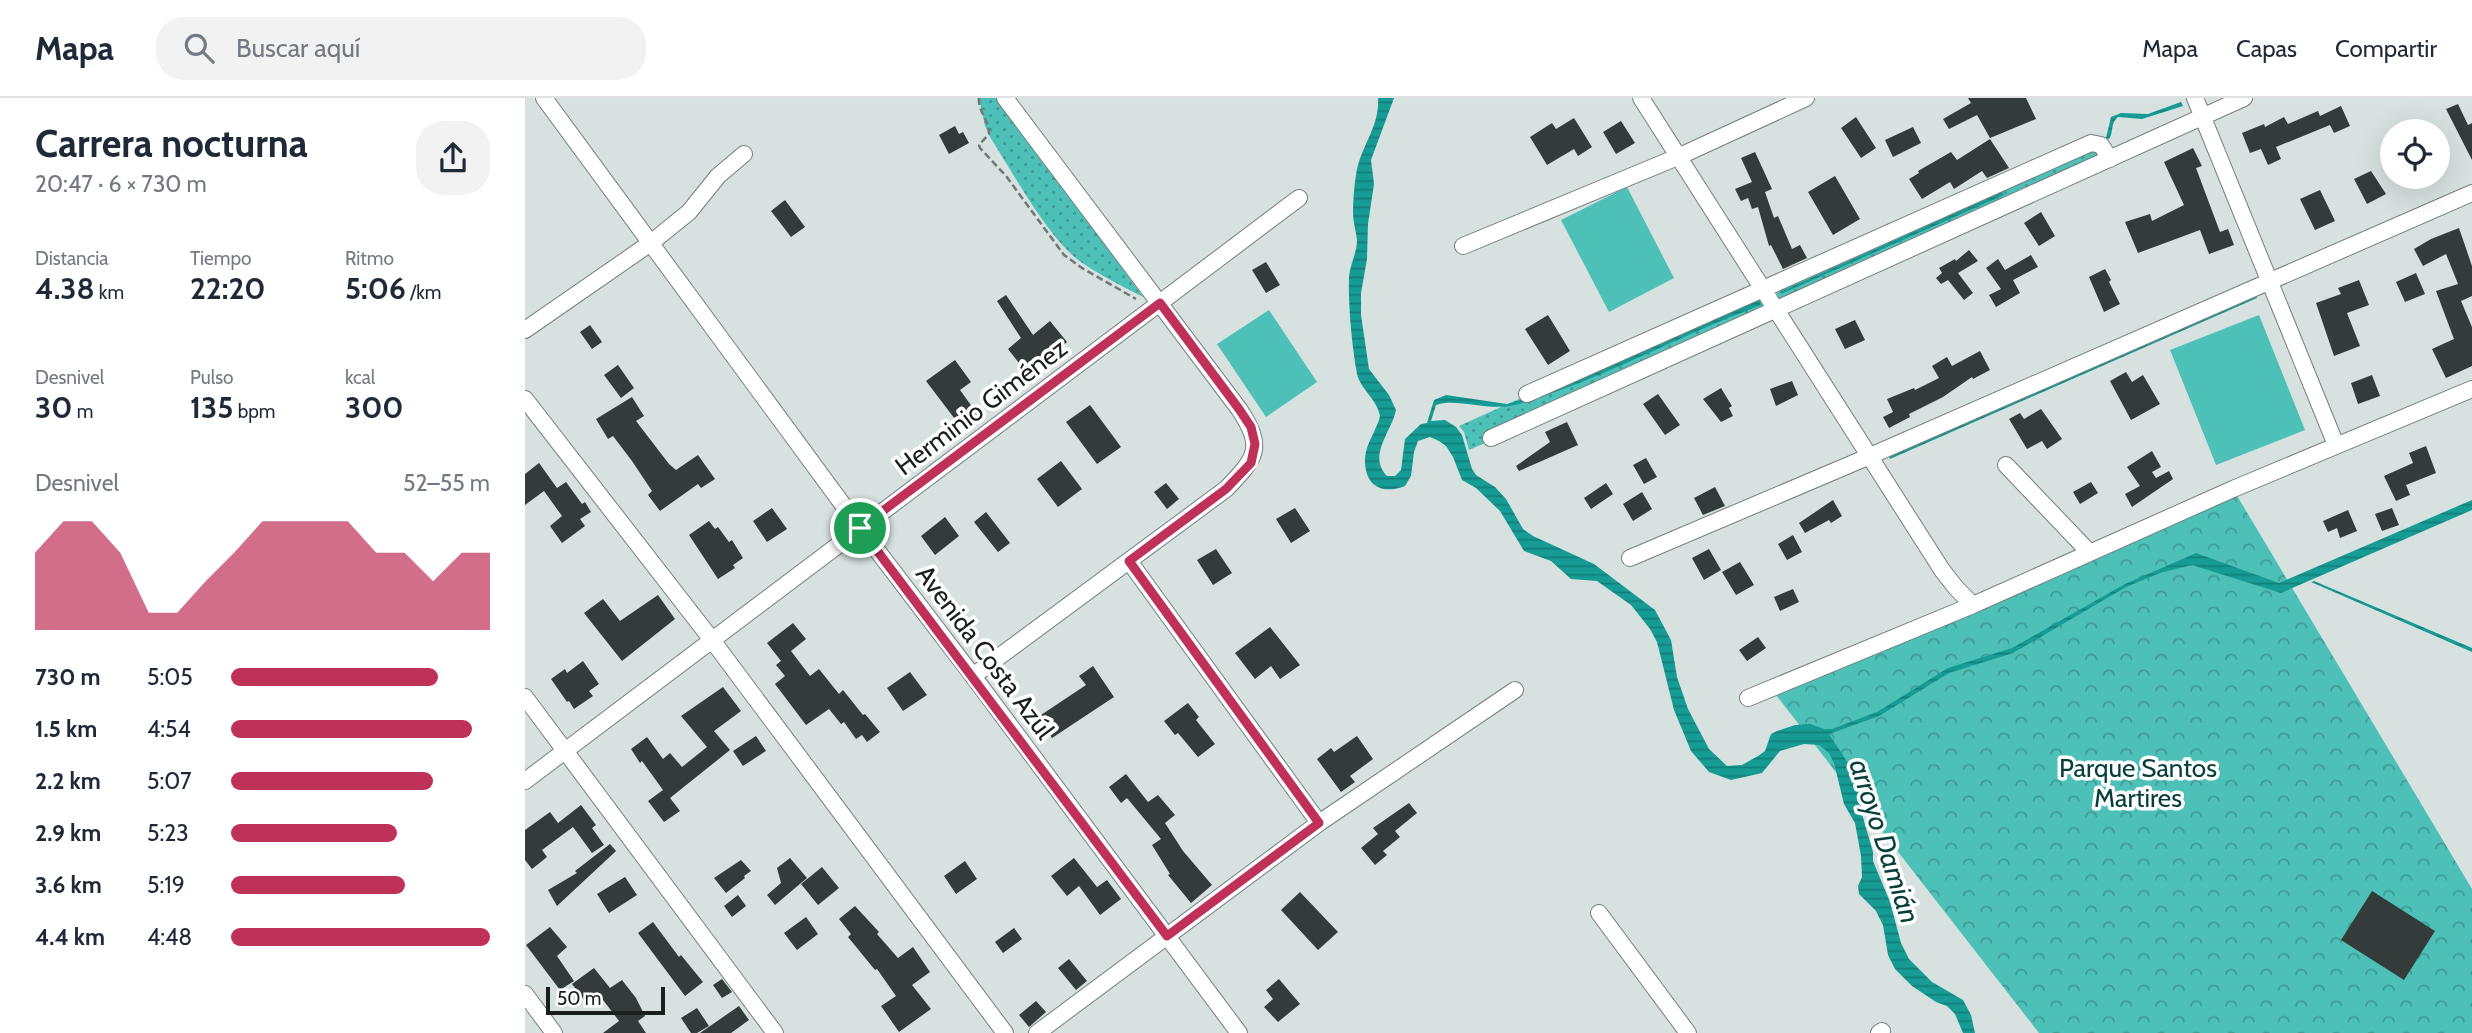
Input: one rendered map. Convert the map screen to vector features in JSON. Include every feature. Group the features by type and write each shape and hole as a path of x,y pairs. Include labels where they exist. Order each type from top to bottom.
{"street":[{"name":"Avenida Costa Azúl","path":"544,98 860,528 1238,1033"},
{"path":"973,676 1226,489 1251,463 1255,444 1251,427 1239,409 1005,98"},
{"path":"1641,98 1942,570 1956,589 1973,605"},
{"path":"1463,246 1680,156 1806,98"},
{"path":"2195,98 2336,445"},
{"path":"1491,438 2244,98"},
{"path":"1527,394 2091,143 2101,145 2110,159"},
{"path":"525,330 652,242 689,212 718,176 744,154"},
{"path":"1630,558 2472,193"},
{"name":"Herminio Giménez","path":"525,781 1299,198"},
{"path":"1748,698 1973,605 2336,445 2472,389"},
{"path":"525,399 712,640 1005,1033"},
{"path":"2006,465 2089,552"},
{"path":"1129,561 1319,823"},
{"path":"1038,1033 1319,823 1515,690"},
{"path":"525,697 775,1033"},
{"path":"1599,913 1688,1033"},
{"path":"525,994 554,1033"}],"path":[{"path":"979,98 979,107 989,125 989,134 979,145 980,148 1006,176 1065,255 1082,268 1127,293 1138,301 1146,313"}],"green space":[{"path":"979,98 999,98 1143,297 1085,265 1059,241 1027,197 990,137"},
{"path":"2092,147 2103,153 1779,300 1776,291"},
{"path":"1627,187 1674,278 1609,312 1561,220"},
{"path":"1754,293 1764,304 1760,310 1483,435 1485,443 1469,450 1464,432 1459,426"},
{"path":"1269,310 1317,382 1266,417 1217,344"},
{"path":"2259,315 2305,430 2216,465 2170,350"},
{"name":"Parque Santos Martires","path":"2233,489 2472,889 2472,1033 2039,1033 1769,686"}],"shaded area":[{"path":"1378,98 1394,98 1371,160 1374,184 1361,293 1361,315 1369,369 1389,395 1396,410 1380,452 1381,468 1387,476 1395,476 1401,470 1405,439 1421,424 1427,423 1434,400 1446,395 1507,404 1542,394 1759,300 1761,305 1550,394 1519,404 1497,407 1444,403 1436,405 1431,421 1445,420 1456,427 1462,435 1472,469 1506,499 1523,529 1594,564 1655,610 1671,640 1677,677 1688,709 1709,749 1727,766 1742,765 1758,756 1765,751 1771,734 1777,731 1795,725 1810,724 1832,729 1877,712 1948,668 2012,648 2125,584 2196,553 2279,583 2472,500 2472,510 2281,593 2192,565 2160,573 2126,587 2013,653 1949,673 1879,716 1829,734 1850,766 1860,793 1873,861 1890,902 1901,943 1909,959 1932,982 1963,1000 1971,1015 1975,1033 1963,1033 1955,1014 1947,1006 1912,986 1895,969 1888,955 1883,925 1876,911 1859,894 1858,886 1862,877 1861,856 1855,823 1844,804 1829,753 1819,745 1804,744 1780,751 1762,773 1731,780 1709,772 1691,751 1674,710 1657,642 1631,605 1597,581 1571,579 1551,561 1524,551 1500,511 1476,488 1462,480 1446,446 1430,437 1418,441 1411,476 1405,486 1389,489 1371,482 1365,468 1365,458 1380,416 1357,374 1349,277 1357,245 1353,213 1356,175 1376,118"},
{"path":"2181,102 2183,106 2142,119 2118,117 2109,139 2106,138 2111,117 2121,113 2148,114"},
{"path":"2002,192 2004,195 1781,294 1780,292"},
{"path":"2256,296 2257,298 1890,459 1889,456"},
{"path":"2311,582 2472,648 2472,652"}],"building":[{"path":"1968,98 2026,98 2036,119 1990,138 1977,115 1949,129 1943,119 1971,103"},
{"path":"2458,104 2468,125 2472,123 2472,160 2446,109"},
{"path":"2341,106 2350,126 2334,133 2330,125 2276,147 2281,159 2268,165 2261,149 2250,153 2242,133 2264,124 2265,127 2284,117 2288,124 2318,111 2320,116"},
{"path":"1856,117 1876,148 1861,158 1841,128"},
{"path":"1574,118 1592,147 1578,156 1574,149 1547,165 1530,137 1552,123 1556,129"},
{"path":"1621,121 1635,143 1616,154 1603,132"},
{"path":"955,126 959,134 963,132 969,143 949,154 939,135"},
{"path":"1913,127 1921,143 1893,157 1885,140"},
{"path":"1990,139 2009,168 1987,178 1982,171 1954,189 1950,182 1922,199 1909,179 1919,173 1918,171 1951,152 1957,160"},
{"path":"2193,148 2202,166 2196,168 2220,232 2228,229 2234,245 2209,254 2200,230 2138,253 2125,222 2150,214 2152,221 2184,205 2164,162"},
{"path":"1755,152 1772,189 1765,192 1774,218 1778,216 1792,249 1800,245 1807,258 1783,269 1771,245 1769,246 1758,207 1752,209 1748,198 1741,201 1735,189 1752,182 1741,158"},
{"path":"2371,171 2380,189 2386,194 2367,204 2354,179"},
{"path":"1835,176 1860,219 1833,235 1808,192"},
{"path":"2320,190 2335,221 2315,230 2300,199"},
{"path":"785,200 805,227 791,237 771,211"},
{"path":"2041,212 2055,236 2039,246 2024,223"},
{"path":"2459,228 2472,266 2472,296 2461,301 2472,327 2472,366 2446,378 2432,349 2454,339 2436,291 2458,284 2446,254 2423,266 2414,249"},
{"path":"1969,250 1978,261 1958,273 1973,293 1964,300 1948,280 1941,284 1936,278 1942,273 1939,268 1955,259 1956,261"},
{"path":"2031,255 2038,267 2013,280 2020,293 1996,307 1989,295 2001,289 1986,268 1998,259 2005,270"},
{"path":"1266,262 1280,285 1266,293 1252,270"},
{"path":"2105,269 2120,304 2104,312 2089,277"},
{"path":"2416,273 2425,294 2405,302 2396,282"},
{"path":"2359,280 2369,305 2347,313 2360,346 2334,356 2316,303 2341,294 2338,288"},
{"path":"1006,295 1033,335 1050,321 1067,342 1044,360 1050,368 1034,382 1008,349 1021,338 997,301"},
{"path":"1548,315 1570,351 1548,365 1525,329"},
{"path":"1855,320 1865,340 1845,349 1835,329"},
{"path":"590,325 602,342 592,349 580,332"},
{"path":"1980,351 1990,370 1973,379 1972,377 1889,428 1883,417 1893,412 1887,399 1914,388 1915,390 1939,378 1932,366 1947,357 1952,366"},
{"path":"955,360 971,382 960,390 981,419 964,431 926,381"},
{"path":"618,365 634,388 621,398 604,375"},
{"path":"2126,372 2132,382 2143,375 2160,404 2131,420 2110,381"},
{"path":"2372,375 2380,396 2358,404 2351,383"},
{"path":"1792,381 1798,395 1776,406 1770,389"},
{"path":"1721,388 1732,406 1729,408 1733,416 1721,422 1703,399"},
{"path":"1658,394 1680,425 1665,435 1643,404"},
{"path":"632,397 644,416 636,421 669,464 676,470 698,455 715,479 701,488 698,484 660,511 648,495 652,491 632,461 613,436 608,439 596,419"},
{"path":"1090,405 1121,447 1097,464 1066,422"},
{"path":"2041,409 2062,439 2047,449 2042,441 2027,449 2009,419 2020,413 2024,419"},
{"path":"1567,422 1578,445 1519,471 1516,466 1550,442 1545,432"},
{"path":"2426,446 2436,473 2406,485 2410,495 2396,501 2384,476 2413,463 2409,453"},
{"path":"2152,451 2161,467 2152,472 2156,478 2169,471 2173,479 2132,507 2125,494 2140,486 2127,467"},
{"path":"1646,458 1657,477 1644,484 1633,465"},
{"path":"1061,461 1082,489 1058,507 1037,479"},
{"path":"539,463 557,488 566,482 591,512 580,519 585,526 562,543 550,526 562,516 544,491 525,505 525,474"},
{"path":"2091,482 2098,493 2080,504 2073,492"},
{"path":"1166,483 1179,499 1167,509 1154,492"},
{"path":"1606,483 1613,494 1591,509 1584,498"},
{"path":"1715,487 1725,506 1703,515 1694,498"},
{"path":"1642,492 1652,509 1633,521 1623,504"},
{"path":"1833,500 1842,516 1805,533 1799,523"},
{"path":"772,508 787,529 767,542 753,521"},
{"path":"1295,508 1310,531 1291,543 1276,519"},
{"path":"2392,508 2399,525 2382,531 2375,514"},
{"path":"2348,510 2357,531 2340,538 2337,528 2328,532 2323,521"},
{"path":"986,512 1010,543 998,552 974,522"},
{"path":"945,517 959,536 935,555 921,536"},
{"path":"709,521 715,529 718,527 729,542 732,540 743,558 733,565 735,568 718,579 689,535"},
{"path":"1793,535 1802,552 1787,560 1778,544"},
{"path":"1216,549 1232,573 1213,585 1197,560"},
{"path":"1709,549 1721,570 1704,580 1692,558"},
{"path":"1740,562 1754,585 1736,595 1722,572"},
{"path":"1793,589 1799,602 1780,611 1774,597"},
{"path":"658,595 675,619 622,661 584,613 603,599 620,621"},
{"path":"793,623 806,639 791,651 810,676 819,669 839,694 843,690 863,715 865,714 880,732 867,742 862,735 856,739 844,722 841,724 829,709 806,725 775,684 785,676 776,665 781,661 767,643"},
{"path":"1270,627 1300,665 1280,679 1271,666 1255,679 1235,653"},
{"path":"1758,637 1766,648 1747,661 1739,650"},
{"path":"583,661 599,684 589,691 593,696 574,709 551,679 565,669 567,673"},
{"path":"1093,666 1114,697 1052,738 1038,717 1086,685 1079,676"},
{"path":"910,672 927,695 903,711 887,688"},
{"path":"723,687 741,711 714,731 730,750 670,798 680,811 664,822 648,801 663,790 631,749 647,737 663,759 670,753 682,767 707,747 681,716"},
{"path":"1188,703 1199,717 1196,720 1215,744 1198,757 1164,721"},
{"path":"756,736 766,751 743,766 733,751"},
{"path":"1357,736 1373,759 1350,776 1355,782 1341,792 1317,759 1331,748 1334,752"},
{"path":"1126,774 1148,802 1158,795 1175,815 1165,823 1183,851 1212,885 1191,903 1168,875 1170,874 1152,845 1161,839 1127,798 1121,803 1109,787"},
{"path":"1409,803 1417,813 1395,831 1400,837 1383,851 1387,855 1375,865 1361,848 1378,834 1373,828"},
{"path":"581,805 596,825 592,828 604,845 592,853 573,827 542,850 547,857 532,869 525,860 525,830 550,812 558,823"},
{"path":"610,844 616,851 557,906 548,890 577,873 575,871"},
{"path":"790,858 807,878 775,905 767,895 781,883 777,868"},
{"path":"1074,858 1097,887 1107,880 1121,899 1100,915 1079,886 1067,896 1051,876"},
{"path":"741,860 751,871 726,893 714,878"},
{"path":"965,861 977,879 956,894 944,876"},
{"path":"822,867 839,888 818,905 801,884"},
{"path":"625,877 637,895 609,913 597,894"},
{"path":"2372,891 2435,931 2404,980 2341,940"},
{"path":"1300,892 1338,932 1318,950 1281,910"},
{"path":"738,895 746,906 732,917 724,906"},
{"path":"855,906 898,958 913,947 930,972 912,985 931,1009 899,1032 881,1006 896,996 877,969 875,970 848,937 851,934 839,919"},
{"path":"806,917 818,934 797,950 784,933"},
{"path":"653,922 679,957 681,955 703,982 685,996 638,933"},
{"path":"550,927 567,947 557,956 574,981 560,990 526,945"},
{"path":"1014,928 1022,939 1003,953 995,942"},
{"path":"1069,959 1087,981 1076,990 1058,968"},
{"path":"594,968 610,988 622,980 636,998 645,1016 638,1021 646,1033 603,1033 619,1021 597,992 585,1001 572,984"},
{"path":"722,979 732,992 722,998 713,985"},
{"path":"1279,979 1300,1004 1278,1022 1264,1007 1273,999 1266,990"},
{"path":"1036,1001 1046,1012 1029,1027 1019,1015"},
{"path":"739,1006 749,1020 731,1033 700,1033"},
{"path":"697,1008 709,1026 697,1033 691,1033 681,1018"}],"route":[{"path":"1160,303 1239,409 1251,427 1255,444 1251,463 1226,489 1129,561 1319,823 1167,936 860,528 1160,303"}],"water label":[{"name":"arroyo Damián","path":"1885,841"}]}
